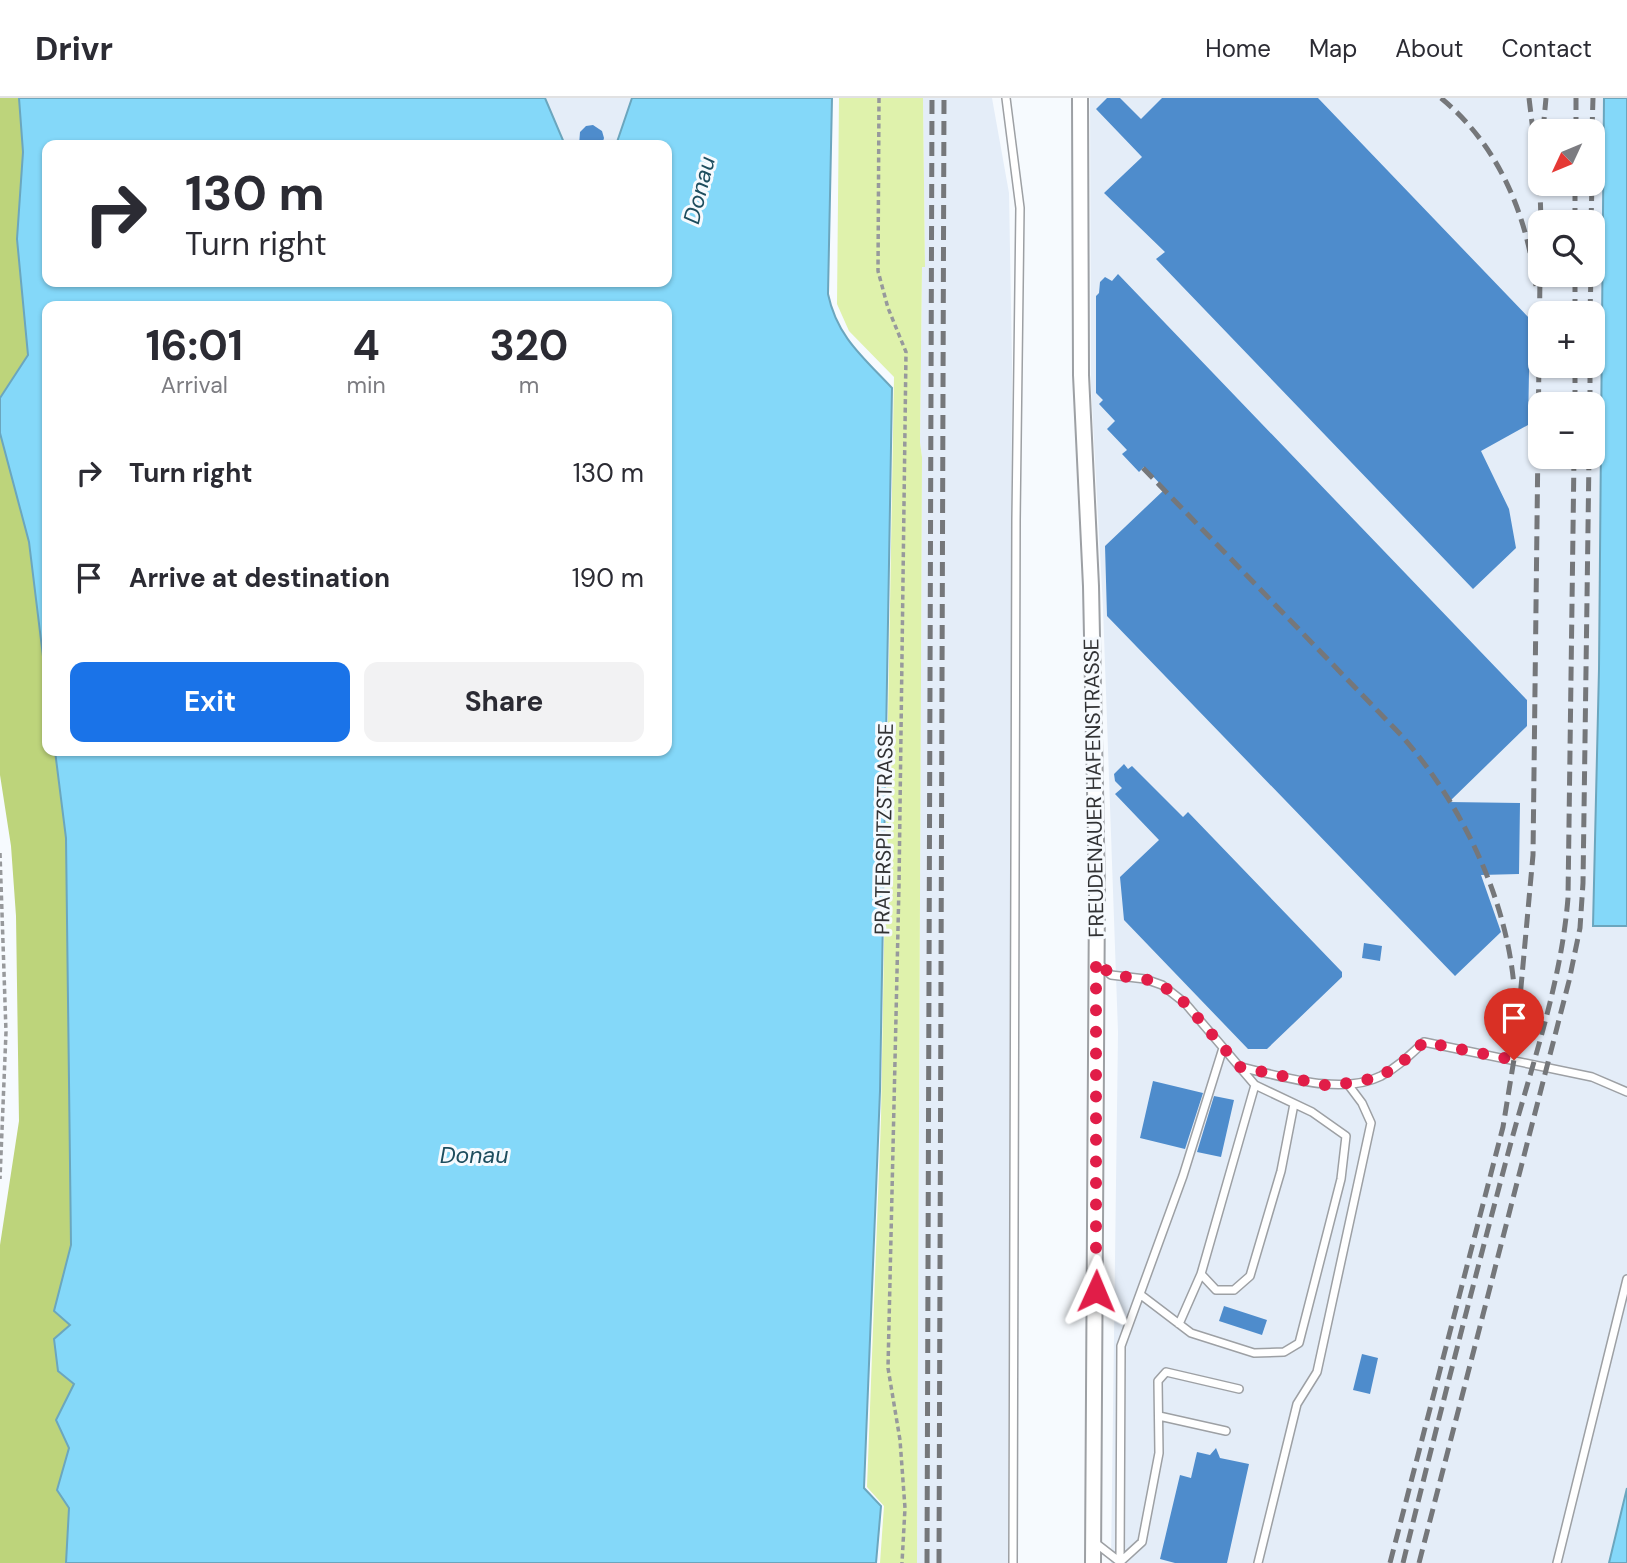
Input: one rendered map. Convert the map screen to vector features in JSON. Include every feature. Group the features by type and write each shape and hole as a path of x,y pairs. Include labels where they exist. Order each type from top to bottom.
{"street":[{"name":"FREUDENAUER HAFENSTRASSE","path":"1080,98 1081,375 1091,586 1097,890 1093,1563"}],"lane":[{"path":"1006,98 1020,208 1016,520 1013,1563"},
{"path":"1096,960 1111,975 1145,979 1162,985 1185,1003 1255,1085 1294,1104 1346,1136 1341,1179 1299,1343 1284,1352 1254,1353 1191,1333 1141,1295"},
{"path":"1240,1067 1329,1086 1377,1078 1398,1066 1424,1042 1592,1077 1627,1092"},
{"path":"1119,1562 1121,1346 1141,1295 1223,1048"},
{"path":"1258,1563 1297,1404 1317,1372 1371,1123 1362,1103 1347,1083"},
{"path":"1179,1324 1200,1274 1255,1085"},
{"path":"1200,1274 1216,1290 1234,1290 1250,1276 1281,1171 1294,1104"},
{"path":"1557,1563 1627,1279"},
{"path":"1119,1562 1142,1542 1159,1453 1158,1381 1166,1372 1239,1389"},
{"path":"1158,1416 1227,1431"},
{"path":"1093,1541 1119,1562"}],"path":[{"name":"PRATERSPITZSTRASSE","path":"879,98 878,271 888,308 906,352 899,885 888,1367 900,1440 905,1508 902,1563"},
{"path":"0,853 6,1032 0,1179"}],"shaded area":[{"path":"545,98 632,98 618,140 563,140"},
{"path":"923,98 992,98 1009,193 1012,363 1008,1563 917,1563 920,442 922,267 925,266"},
{"path":"1090,98 1604,98 1604,119 1528,119 1528,196 1603,196 1603,210 1528,210 1528,287 1602,287 1602,301 1528,301 1528,378 1602,378 1601,392 1528,392 1528,469 1601,469 1593,925 1627,926 1627,1488 1609,1563 1111,1563 1118,1032 1103,608 1091,386"}],"green space":[{"path":"0,98 19,98 23,152 17,239 28,355 0,398"},
{"path":"839,98 923,98 925,267 922,267 920,442 917,1563 880,1563 884,1506 867,1487 881,1119 894,377 849,331 837,304"},
{"path":"0,433 29,542 42,648 42,756 56,756 66,838 71,1245 54,1311 70,1325 74,1384 56,1420 69,1448 58,1490 69,1508 66,1563 0,1563 0,1245 19,1121 16,916 11,846 0,775"}],"water":[{"name":"Donau","path":"19,98 545,98 563,140 42,140 42,287 672,287 672,140 618,140 632,98 832,98 828,294 845,335 892,388 880,1091 864,1488 881,1506 876,1563 66,1563 69,1508 57,1490 69,1448 56,1420 74,1384 58,1371 54,1339 70,1325 54,1311 71,1245 66,838 56,756 672,756 672,301 42,301 42,648 29,542 0,433 0,398 28,355 17,239 23,152"},
{"path":"1604,98 1627,98 1627,926 1593,926 1601,469 1605,469 1605,392 1601,392 1602,378 1605,378 1605,301 1602,301 1602,287 1605,287"},
{"path":"1627,1488 1627,1563 1609,1563"}],"building":[{"path":"1107,98 1120,98 1141,119 1162,98 1318,98 1528,317 1528,425 1481,451 1509,509 1516,548 1473,589 1156,259 1165,252 1104,193 1142,157 1096,109"},
{"path":"593,125 602,131 603,140 579,140 580,132 586,126"},
{"path":"1118,274 1527,700 1527,726 1449,802 1520,803 1519,874 1481,875 1501,932 1455,976 1107,616 1105,546 1165,489 1144,467 1139,472 1122,454 1127,450 1107,429 1115,421 1099,404 1103,400 1096,393 1096,296 1100,282 1105,277 1112,281"},
{"path":"1124,764 1128,769 1132,766 1183,817 1188,812 1342,972 1342,977 1267,1049 1248,1049 1124,920 1120,877 1159,840 1115,794 1122,788 1115,781 1114,774"},
{"path":"1364,943 1382,946 1380,961 1362,958"},
{"path":"1153,1081 1203,1093 1185,1149 1140,1138"},
{"path":"1214,1096 1234,1100 1221,1157 1197,1152"},
{"path":"1224,1306 1267,1320 1262,1335 1219,1321"},
{"path":"1362,1354 1378,1358 1370,1394 1353,1390"},
{"path":"1216,1448 1220,1458 1249,1464 1227,1563 1175,1563 1160,1559 1180,1475 1191,1478 1197,1452 1210,1455"}],"railway":[{"path":"927,1563 932,98"},
{"path":"939,1563 944,98"},
{"path":"1441,98 1479,137 1494,159 1517,207 1528,246"},
{"path":"1529,98 1541,210"},
{"path":"1544,119 1546,98"},
{"path":"1576,98 1576,119"},
{"path":"1592,119 1593,98"},
{"path":"1575,196 1575,210"},
{"path":"1591,210 1592,196"},
{"path":"1390,1563 1503,1127 1515,1053 1533,855 1540,287"},
{"path":"1575,287 1575,301"},
{"path":"1590,301 1591,287"},
{"path":"1575,378 1575,392"},
{"path":"1590,378 1590,392"},
{"path":"1143,468 1401,735 1423,762 1461,821 1491,885 1509,952 1514,986"},
{"path":"1403,1563 1482,1250 1545,1024 1564,930 1568,898 1574,469"},
{"path":"1419,1563 1569,981 1580,928 1583,883 1589,469"}],"route":[{"path":"1096,1291 1096,960 1111,975 1130,976 1162,985 1185,1003 1240,1067 1329,1086 1377,1078 1398,1066 1424,1042 1514,1060"}]}
